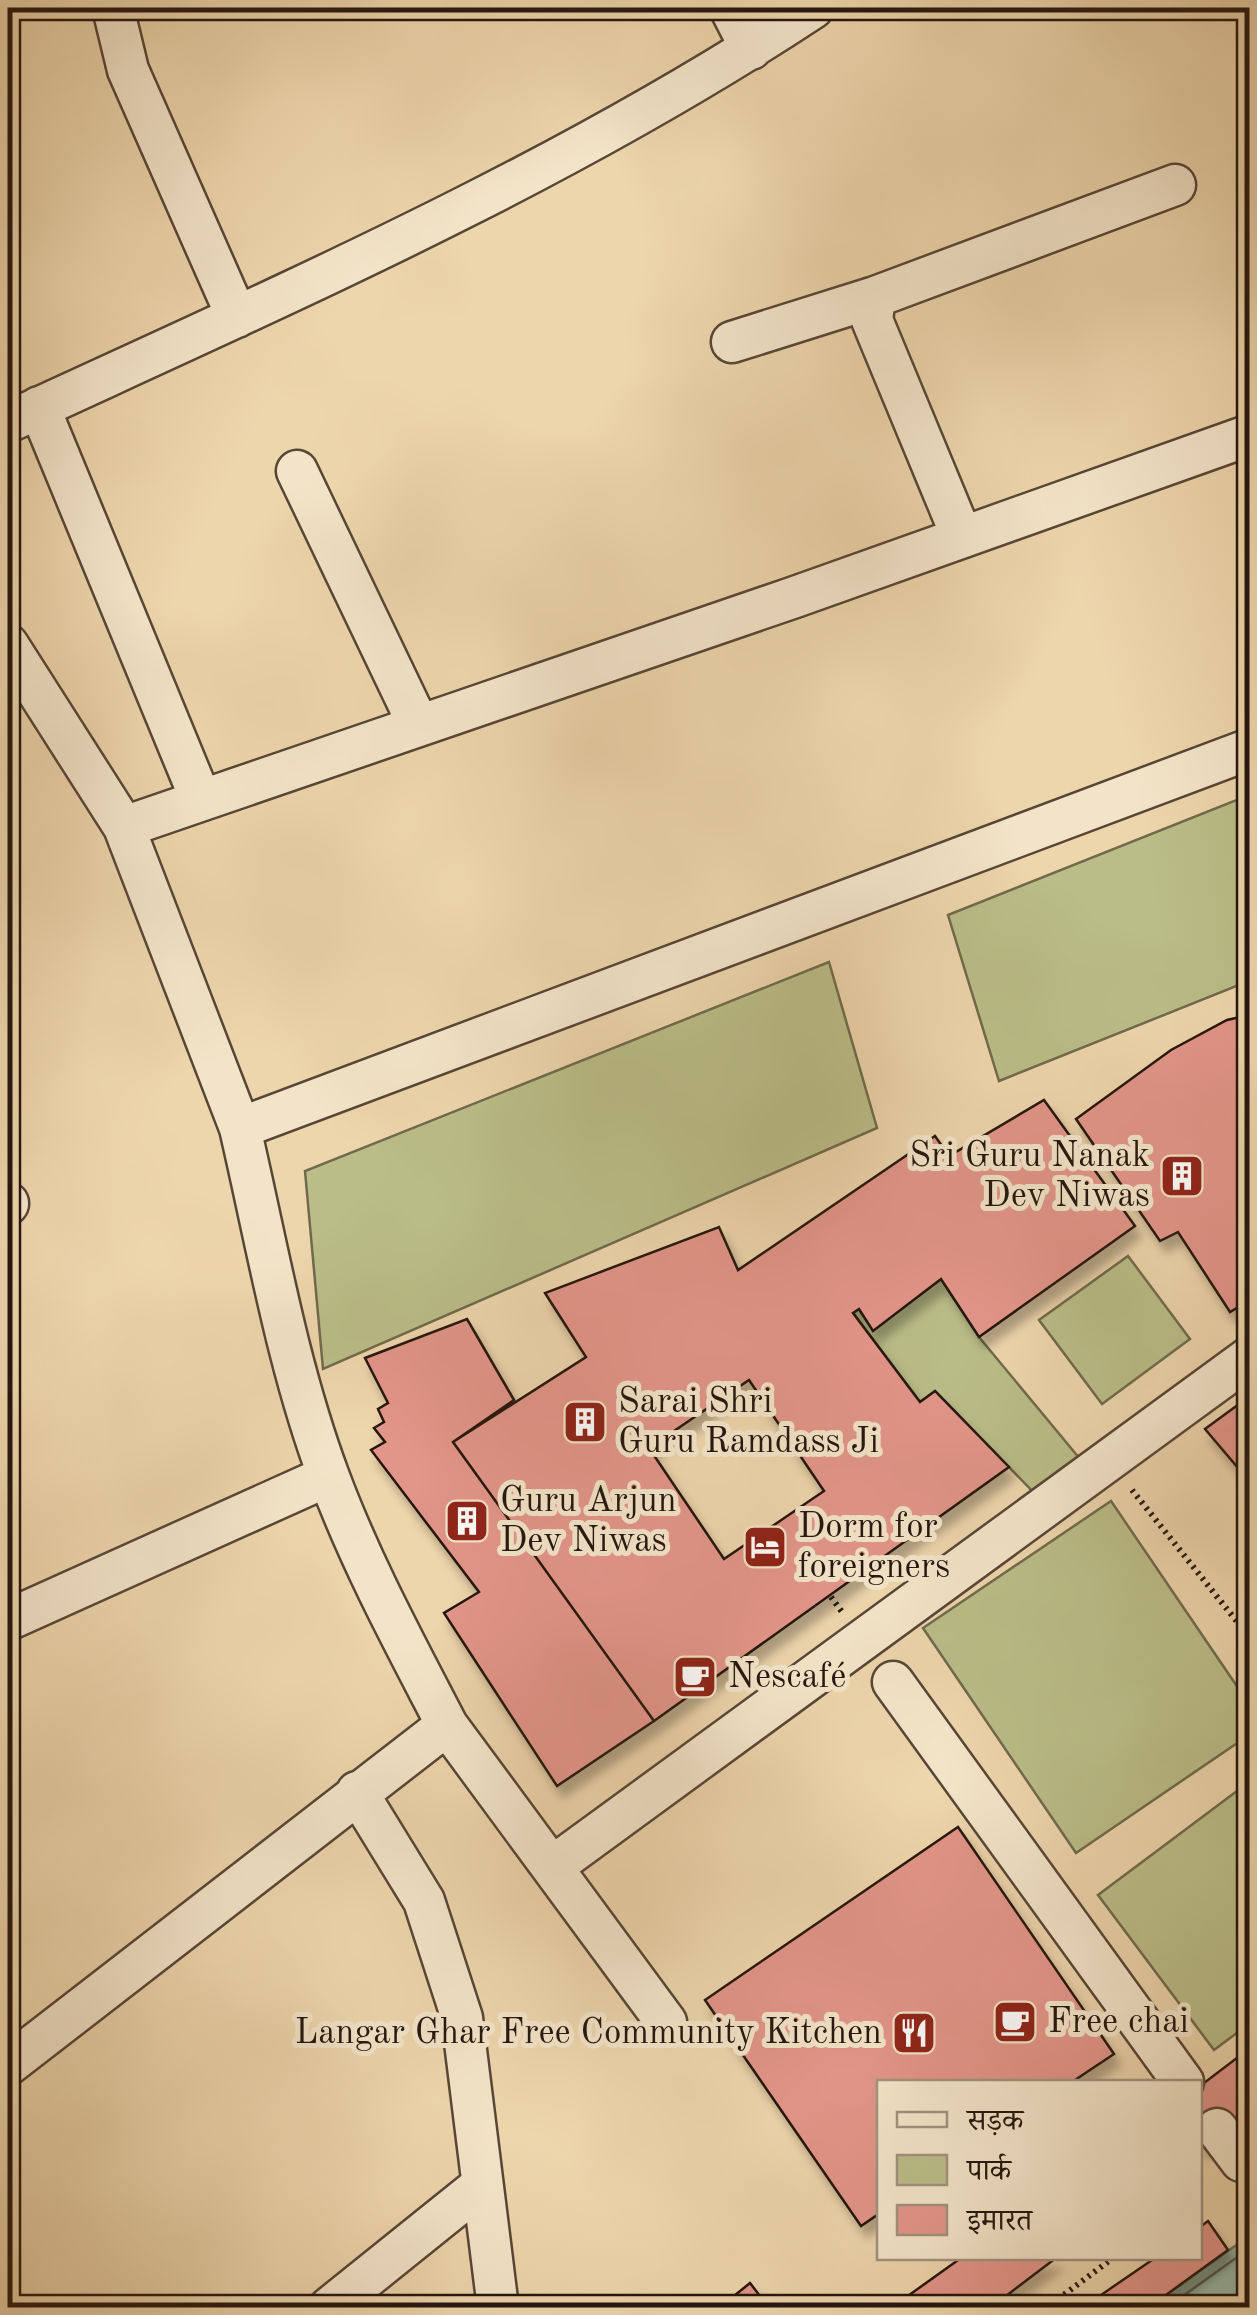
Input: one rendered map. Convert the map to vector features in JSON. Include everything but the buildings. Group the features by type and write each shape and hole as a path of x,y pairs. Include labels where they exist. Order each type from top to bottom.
{"street":[{"path":"112,8 128,70 237,318"},
{"path":"730,8 751,49"},
{"path":"201,800 23,415 237,318 540,172 751,49 813,8"},
{"path":"732,342 875,297 1175,185"},
{"path":"875,297 872,320 962,537"},
{"path":"124,826 1250,435"},
{"path":"297,470 418,726"},
{"path":"8,645 124,826 240,1128 294,1361 328,1476 378,1591 447,1725 666,2022"},
{"path":"240,1128 1250,749"},
{"path":"552,1867 696,1766 878,1660 1108,1460 1250,1357"},
{"path":"8,1620 328,1476"},
{"path":"878,1660 1182,2080"},
{"path":"8,2065 447,1725"},
{"path":"356,1792 424,1901 456,2001 498,2308"},
{"path":"1209,2117 1241,2162"},
{"path":"329,2308 482,2185"}],"path":[{"path":"1108,1460 1250,1638"},
{"path":"1046,2308 1110,2260"}],"green space":[{"path":"1249,795 1249,981 999,1081 948,915"},
{"path":"829,962 877,1128 323,1369 305,1171"},
{"path":"1128,1256 1190,1339 1102,1404 1039,1320"},
{"path":"941,1279 979,1337 1085,1465 1040,1499 936,1392 920,1402 853,1313 859,1309 873,1330"},
{"path":"1111,1501 1249,1704 1249,1735 1076,1853 923,1628"},
{"path":"1249,1782 1249,2024 1214,2050 1098,1895"}],"water":[{"path":"1249,2236 1249,2307 1148,2308"}],"place":[{"name":"Sri Guru Nanak Dev Niwas","path":"1182,1176"},
{"name":"Sarai Shri Guru Ramdass Ji","path":"585,1422"},
{"name":"Guru Arjun Dev Niwas","path":"467,1521"},
{"name":"Dorm for foreigners","path":"765,1547"},
{"name":"Nescafé","path":"695,1677"},
{"name":"Free chai","path":"1015,2022"},
{"name":"Langar Ghar Free Community Kitchen","path":"914,2033"}]}
